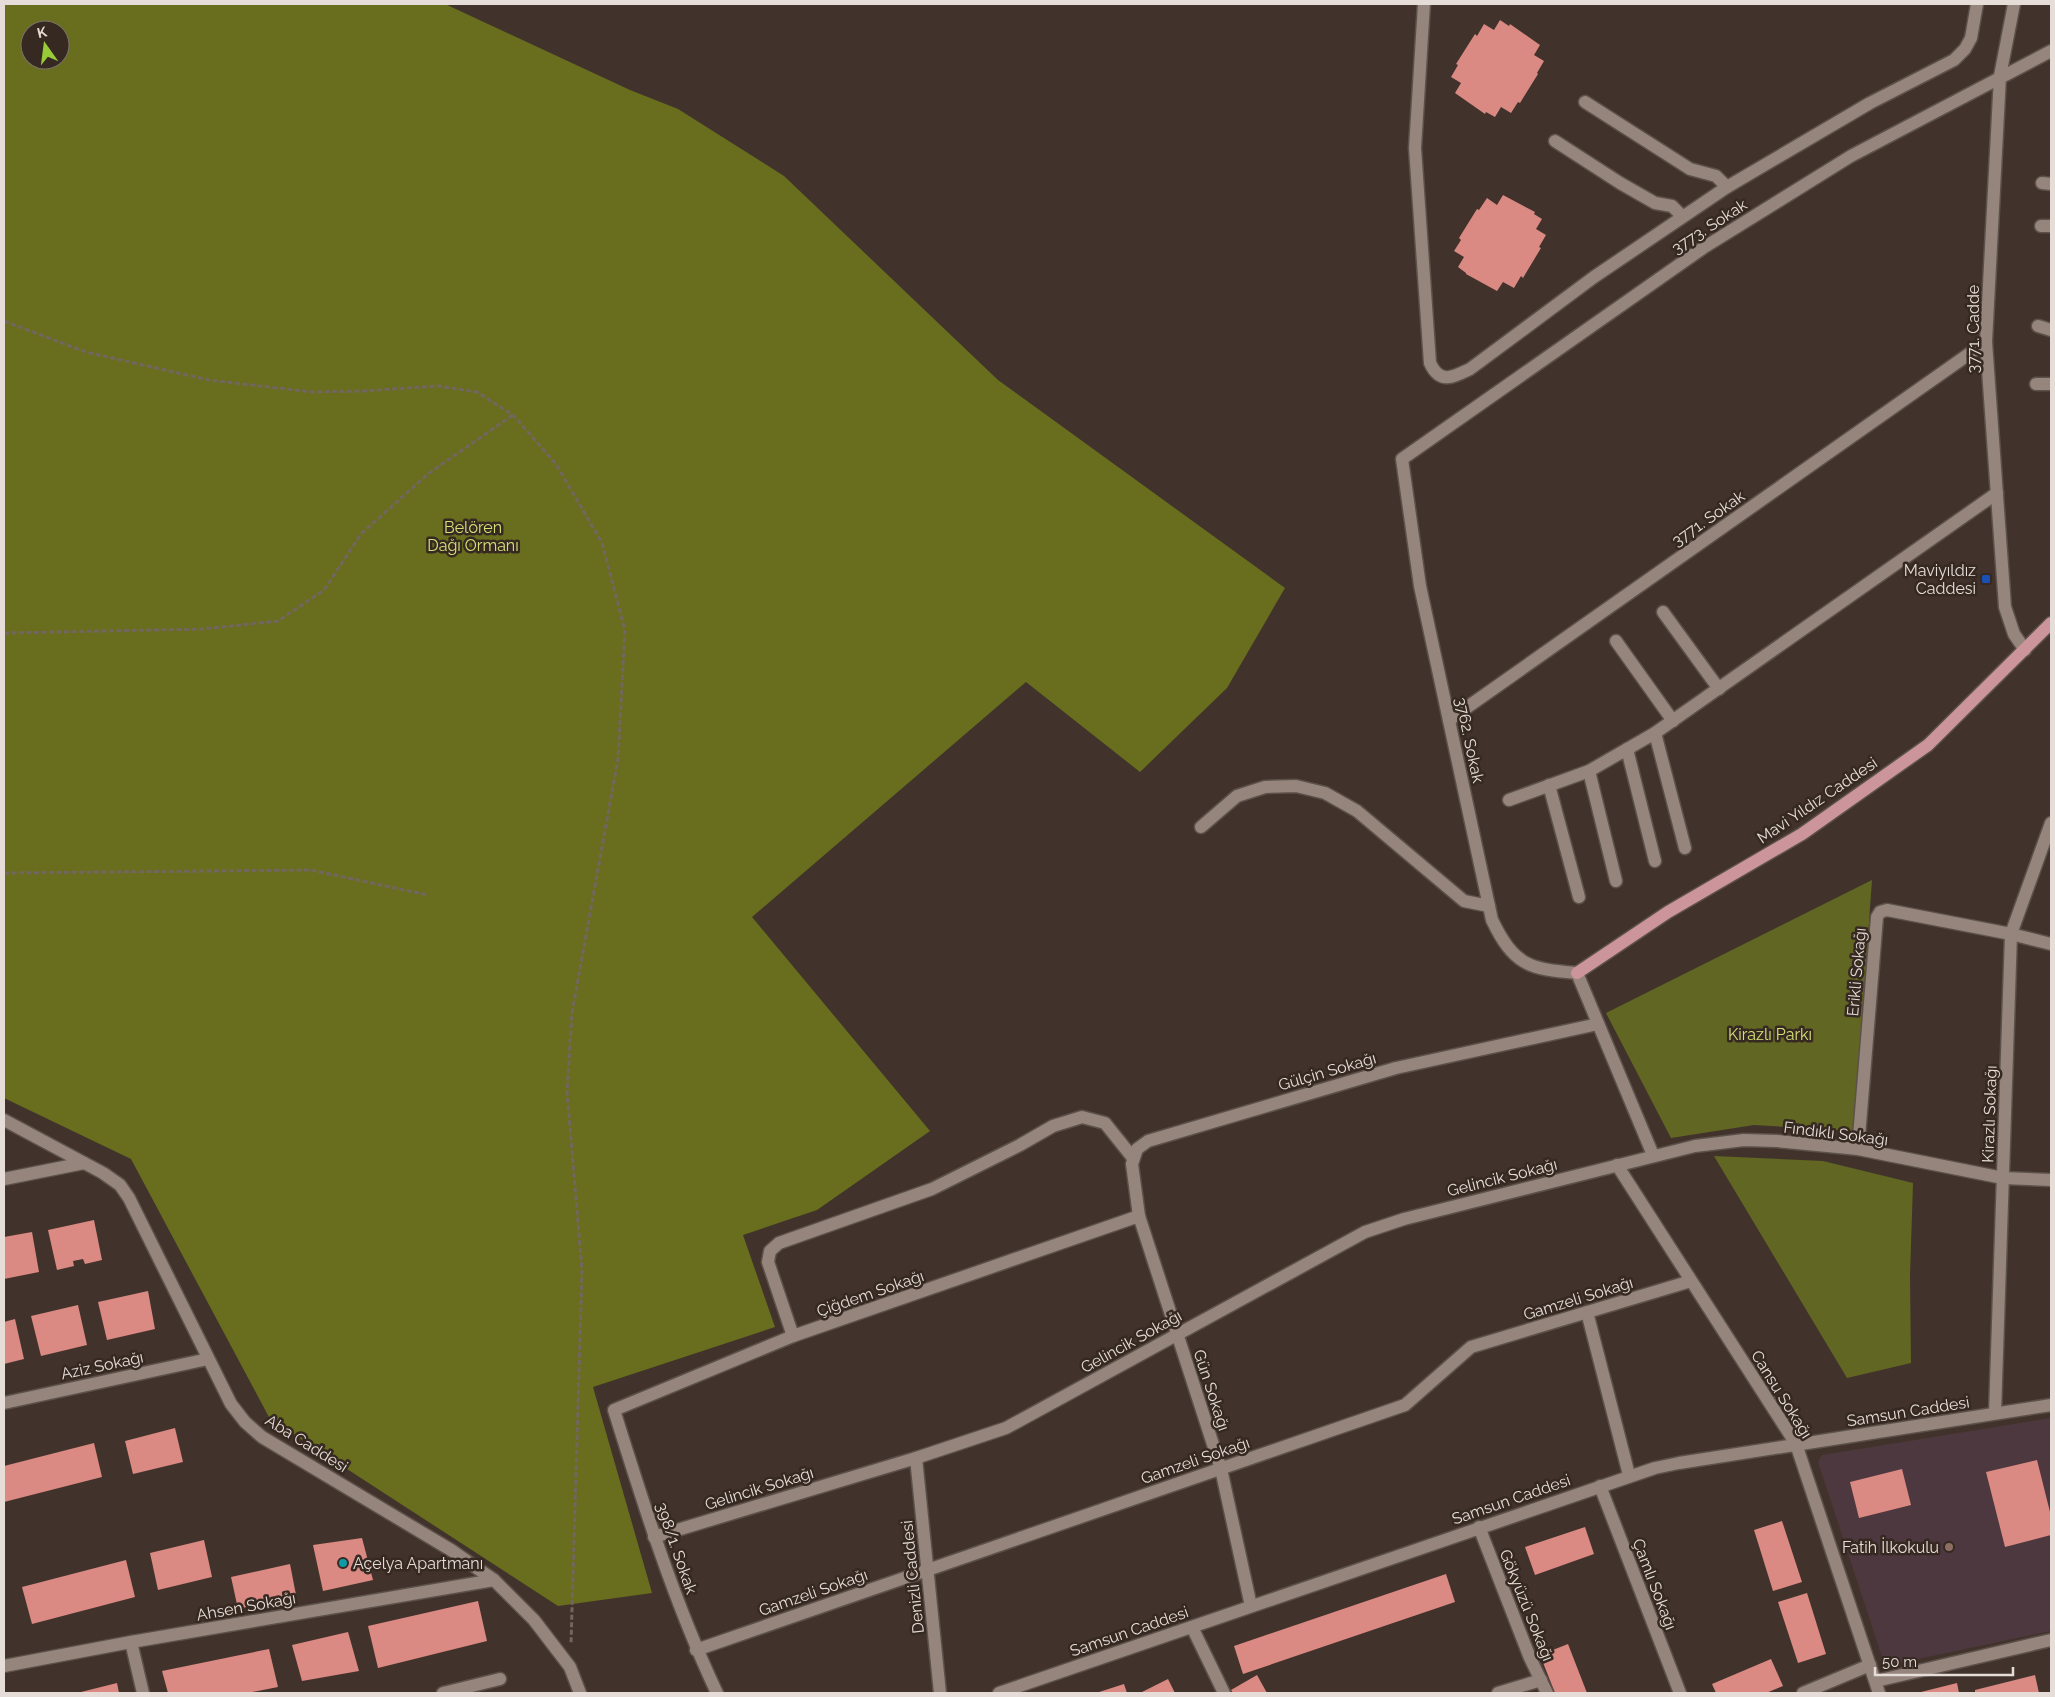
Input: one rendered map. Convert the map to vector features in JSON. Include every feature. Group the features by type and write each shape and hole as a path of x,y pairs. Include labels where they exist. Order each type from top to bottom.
{"main road":[{"name":"Mavi Yıldız Caddesi","path":"1576,973 1668,912 1802,834 1928,745 2051,623"}],"street":[{"path":"1424,4 1415,148 1430,364 1435,373 1442,377 1453,377 1470,369 1594,276 1727,187 1870,103 1954,60 1965,49 1971,38 1977,4"},
{"name":"3771. Cadde","path":"2014,4 2000,76 1986,342 2005,607 2014,634 2025,650"},
{"name":"3773. Sokak","path":"1402,459 1703,248 1851,156 2000,76 2051,51"},
{"path":"1585,102 1690,169 1716,176 1727,187"},
{"path":"1555,141 1655,203 1672,206 1682,216"},
{"path":"2038,326 2051,330"},
{"name":"3771. Sokak","path":"1449,720 1986,342"},
{"path":"2036,384 2051,384"},
{"name":"3762. Sokak","path":"1402,459 1420,586 1492,920 1504,944 1522,962 1545,971 1576,973"},
{"path":"1509,800 1589,771 1655,733 1996,493"},
{"path":"1663,612 1719,689"},
{"path":"1616,641 1673,721"},
{"path":"1655,733 1685,848"},
{"path":"1627,749 1655,861"},
{"path":"1589,771 1616,881"},
{"path":"1549,785 1579,897"},
{"path":"1201,826 1237,796 1265,788 1296,786 1325,793 1357,811 1464,901 1489,906"},
{"name":"Kirazlı Sokağı","path":"1995,1414 2012,934 2051,822"},
{"name":"Erikli Sokağı","path":"1858,1149 1877,917 1880,912 1887,910 2012,934 2051,944"},
{"path":"1576,973 1654,1155"},
{"name":"Gülçin Sokağı","path":"1133,1158 1138,1149 1148,1141 1396,1068 1598,1024"},
{"path":"793,1336 768,1262 770,1251 779,1243 932,1189 1020,1146 1053,1126 1082,1117 1105,1123 1133,1158 1132,1171 1140,1216"},
{"name":"Aba Caddesi","path":"4,1120 84,1163 120,1185 129,1198 231,1404 245,1422 262,1437 451,1550 494,1580 534,1620 570,1668 580,1693"},
{"name":"Fındıklı Sokağı","path":"1617,1164 1695,1146 1744,1140 1777,1141 1858,1149 2004,1178 2051,1180"},
{"path":"4,1179 84,1163"},
{"name":"Cansu Sokağı","path":"1617,1164 1796,1444 1877,1687"},
{"name":"Gelincik Sokağı","path":"654,1537 916,1458 1006,1428 1365,1232 1404,1219 1617,1164"},
{"name":"Gün Sokağı","path":"1140,1216 1176,1335 1221,1469 1251,1606"},
{"name":"Çiğdem Sokağı","path":"614,1410 793,1336 1140,1216"},
{"name":"Gamzeli Sokağı","path":"696,1650 1405,1405 1471,1347 1691,1281"},
{"path":"1587,1312 1629,1476"},
{"name":"Aziz Sokağı","path":"4,1403 208,1358"},
{"name":"Samsun Caddesi","path":"999,1693 1629,1476 1679,1463 2051,1405"},
{"name":"398/1. Sokak","path":"614,1410 654,1537 696,1650 717,1693"},
{"name":"Denizli Caddesi","path":"916,1458 940,1693"},
{"name":"Çamlı Sokağı","path":"1600,1486 1680,1693"},
{"name":"Gökyüzü Sokağı","path":"1479,1528 1530,1658 1547,1693"},
{"name":"Ahsen Sokağı","path":"4,1666 131,1642 494,1580"},
{"path":"1192,1627 1224,1693"},
{"path":"1877,1687 2051,1640"},
{"path":"131,1642 143,1693"},
{"path":"1803,1693 1870,1665"},
{"path":"443,1693 500,1679"},
{"path":"1498,1693 1541,1680"}],"path":[{"path":"4,321 86,352 209,380 312,392 364,392 438,386 477,392 513,415 556,464 602,543 625,630 618,759 572,1013 567,1092 582,1270 570,1668"},
{"path":"4,634 203,629 278,621 324,590 361,534 428,474 513,415"},
{"path":"4,873 311,870 428,896"}],"shaded area":[{"name":"Fatih İlkokulu","path":"2051,1418 2051,1631 1885,1666 1818,1462 1822,1455"}],"green space":[{"name":"Belören Dağı Ormanı","path":"4,4 445,4 630,90 678,109 784,176 998,380 1285,588 1227,688 1140,772 1026,682 752,917 930,1131 817,1210 743,1235 775,1327 593,1387 652,1593 558,1606 270,1419 131,1159 4,1098"},
{"name":"Kirazlı Parkı","path":"1872,880 1854,1131 1754,1125 1671,1138 1606,1013"},
{"path":"1714,1156 1823,1161 1913,1183 1910,1276 1911,1363 1847,1378"}],"building":[{"path":"1500,20 1509,26 1510,24 1540,45 1534,55 1544,61 1520,103 1518,102 1511,113 1501,107 1495,117 1486,112 1485,114 1455,93 1461,83 1451,77 1458,65 1456,64 1475,34 1477,36 1484,24 1494,30"},
{"path":"1503,195 1535,212 1534,214 1542,219 1536,229 1546,235 1539,247 1541,248 1523,278 1521,276 1514,288 1503,282 1497,291 1466,274 1458,267 1464,257 1454,251 1461,240 1459,238 1477,209 1479,210 1487,198 1497,205"},
{"path":"94,1220 102,1260 85,1264 83,1259 73,1261 74,1266 57,1270 48,1230"},
{"path":"32,1232 39,1272 4,1279 4,1237"},
{"path":"148,1291 155,1329 107,1340 98,1302"},
{"path":"78,1305 87,1345 41,1356 31,1316"},
{"path":"15,1319 24,1359 4,1364 4,1322"},
{"path":"175,1428 183,1462 133,1474 125,1441"},
{"path":"94,1443 102,1477 4,1502 4,1466"},
{"path":"2037,1460 2051,1516 2051,1535 2005,1547 1986,1472"},
{"path":"1902,1469 1911,1505 1859,1518 1850,1482"},
{"path":"1782,1521 1802,1582 1773,1591 1754,1530"},
{"path":"1585,1527 1594,1554 1535,1575 1525,1547"},
{"name":"Açelya Apartmanı","path":"362,1538 373,1580 323,1591 313,1545"},
{"path":"204,1540 212,1577 158,1590 150,1553"},
{"path":"126,1560 135,1597 32,1624 22,1587"},
{"path":"290,1564 296,1595 238,1609 231,1577"},
{"path":"1446,1574 1455,1602 1243,1674 1234,1646"},
{"path":"1807,1593 1826,1654 1798,1663 1778,1602"},
{"path":"478,1601 487,1641 378,1668 368,1626"},
{"path":"348,1632 359,1671 302,1681 292,1645"},
{"path":"1568,1644 1587,1693 1555,1693 1540,1655"},
{"path":"269,1649 278,1687 247,1693 168,1693 162,1671"},
{"path":"1771,1659 1783,1686 1766,1693 1716,1693 1712,1684"},
{"path":"1257,1675 1267,1693 1233,1693 1231,1690"},
{"path":"2035,1675 2039,1693 1975,1693 1975,1690"},
{"path":"1168,1679 1175,1693 1140,1693"},
{"path":"117,1683 119,1693 77,1693"},
{"path":"1957,1683 1959,1693 1917,1693"},
{"path":"1124,1684 1127,1693 1096,1693"}],"place":[{"name":"Maviyıldız Caddesi","path":"1986,579"},
{"name":"Fatih İlkokulu","path":"1949,1547"},
{"name":"Açelya Apartmanı","path":"343,1563"}]}
